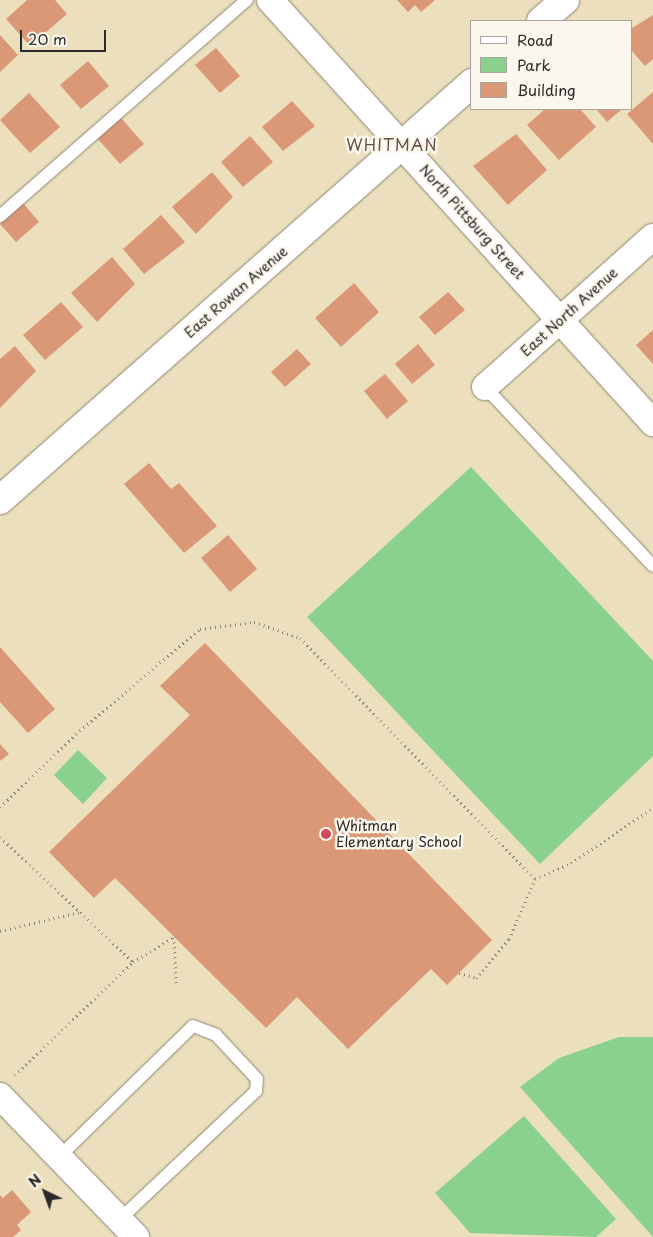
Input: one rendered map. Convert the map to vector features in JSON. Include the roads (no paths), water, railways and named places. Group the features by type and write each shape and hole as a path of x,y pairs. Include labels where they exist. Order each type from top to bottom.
{"street":[{"name":"North Pittsburg Street","path":"270,0 653,423"},
{"path":"542,20 565,0"},
{"name":"East Rowan Avenue","path":"0,500 470,85"},
{"name":"East North Avenue","path":"484,387 653,237"},
{"path":"4,1089 59,1157 127,1228"}],"lane":[{"path":"0,216 247,0"},
{"path":"484,387 653,566"},
{"path":"59,1157 193,1026 216,1035 256,1079 256,1091 127,1228"}],"place":[{"name":"Whitman Elementary School","path":"326,834"}],"district":[{"name":"WHITMAN","path":"392,144"}]}
